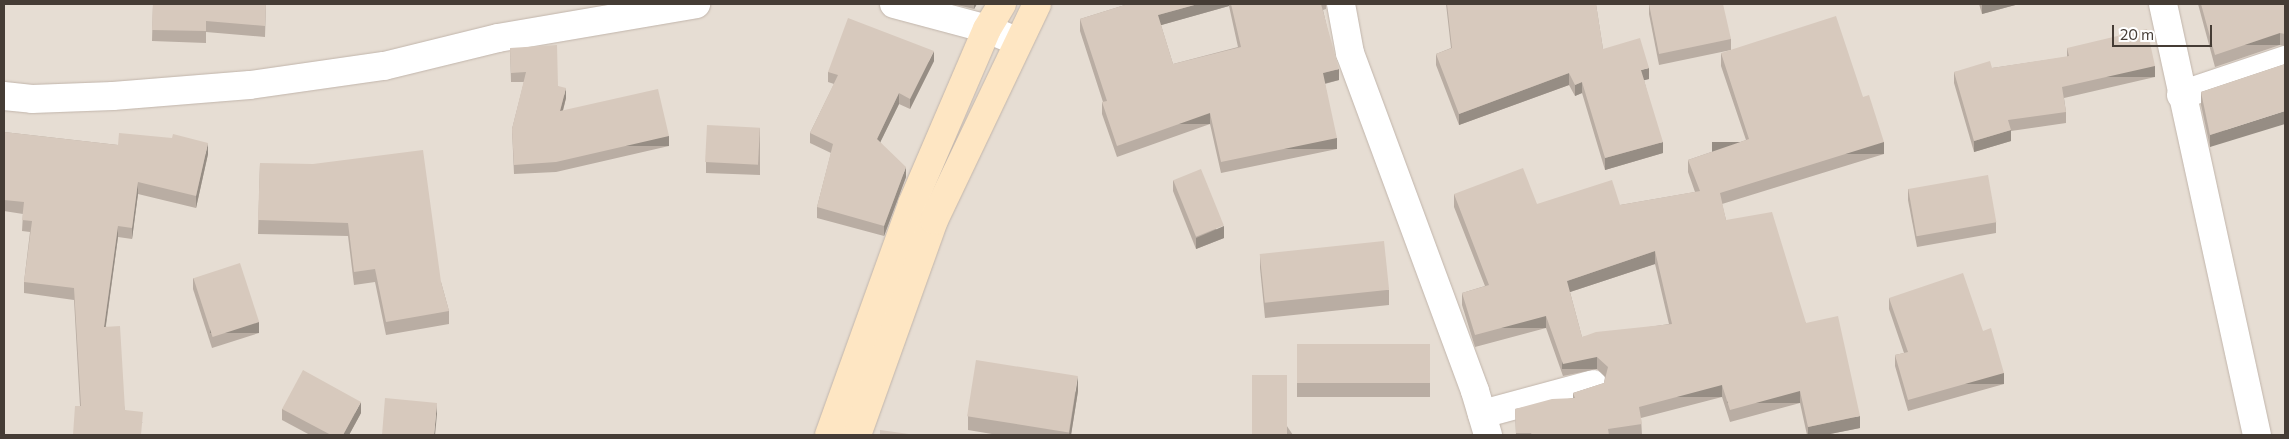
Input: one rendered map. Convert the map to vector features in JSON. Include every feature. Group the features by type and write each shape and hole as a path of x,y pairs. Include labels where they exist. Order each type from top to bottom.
{"street":[{"path":"4,96 32,99 113,96 250,85 384,66 498,38 696,4"},
{"path":"894,4 988,29 1017,41"},
{"path":"829,435 912,204 988,29 1002,4"},
{"path":"857,435 934,220 1017,41 1037,4"},
{"path":"1341,4 1350,53 1485,425 1594,384"},
{"path":"2162,4 2257,435"},
{"path":"2181,95 2285,60"}],"shaded area":[{"path":"4,4 2285,4 2285,435 4,435"}],"building":[{"path":"153,4 266,4 265,26 206,21 206,31 152,30"},
{"path":"1128,4 1198,4 1158,15 1173,64 1241,47 1231,4 1321,4 1339,69 1323,73 1337,138 1221,162 1210,113 1117,146 1102,102 1107,101 1080,19"},
{"path":"1447,4 1596,4 1603,49 1640,38 1649,68 1641,70 1663,142 1605,158 1582,82 1575,85 1569,73 1459,114 1436,54 1452,48"},
{"path":"1649,4 1723,4 1731,39 1659,54"},
{"path":"2201,4 2285,4 2285,34 2280,33 2215,55"},
{"path":"1836,16 1863,97 1869,95 1884,142 1720,193 1726,220 1772,212 1806,323 1838,316 1860,416 1808,427 1800,391 1730,410 1722,385 1639,407 1642,424 1608,429 1609,435 1532,435 1531,433 1516,433 1515,409 1552,399 1575,398 1573,393 1604,383 1608,367 1597,357 1563,364 1546,316 1475,335 1462,293 1489,285 1454,194 1523,168 1537,204 1612,180 1620,205 1700,191 1688,160 1749,139 1721,53","holes":["1655,251 1672,324 1596,332 1582,337 1567,281"]},
{"path":"848,18 934,51 910,99 899,93 877,139 906,167 884,226 817,207 833,144 810,133 838,75 828,72"},
{"path":"2147,29 2155,66 2062,87 2066,112 2008,120 2011,130 1974,141 1954,72 1990,61 1992,68 2069,56 2067,48"},
{"path":"557,45 558,86 566,88 560,111 658,89 669,136 556,162 514,165 512,129 526,72 511,73 510,48"},
{"path":"2285,64 2285,111 2210,135 2201,92"},
{"path":"707,125 760,128 758,165 705,162"},
{"path":"4,132 118,145 119,133 172,138 173,134 208,143 196,196 138,182 132,228 118,226 104,327 120,326 125,410 143,412 141,435 73,435 75,406 81,406 74,288 24,282 32,221 22,220 24,202 4,200"},
{"path":"423,150 441,282 449,311 386,322 375,269 354,272 348,223 258,220 260,163 313,164"},
{"path":"1201,169 1224,226 1196,237 1173,180"},
{"path":"1988,175 1996,222 1917,236 1908,189"},
{"path":"1384,241 1389,290 1265,303 1260,254"},
{"path":"240,263 259,322 213,337 193,278"},
{"path":"1963,273 1983,331 1991,328 2004,373 1908,400 1895,355 1908,352 1889,298"},
{"path":"1297,344 1430,344 1430,383 1297,383"},
{"path":"976,360 1078,376 1069,432 967,416"},
{"path":"303,370 361,402 343,435 331,435 282,409"},
{"path":"1252,375 1287,375 1287,435 1252,435"},
{"path":"385,398 437,403 434,435 382,435"},
{"path":"880,430 916,435 880,435"}]}
